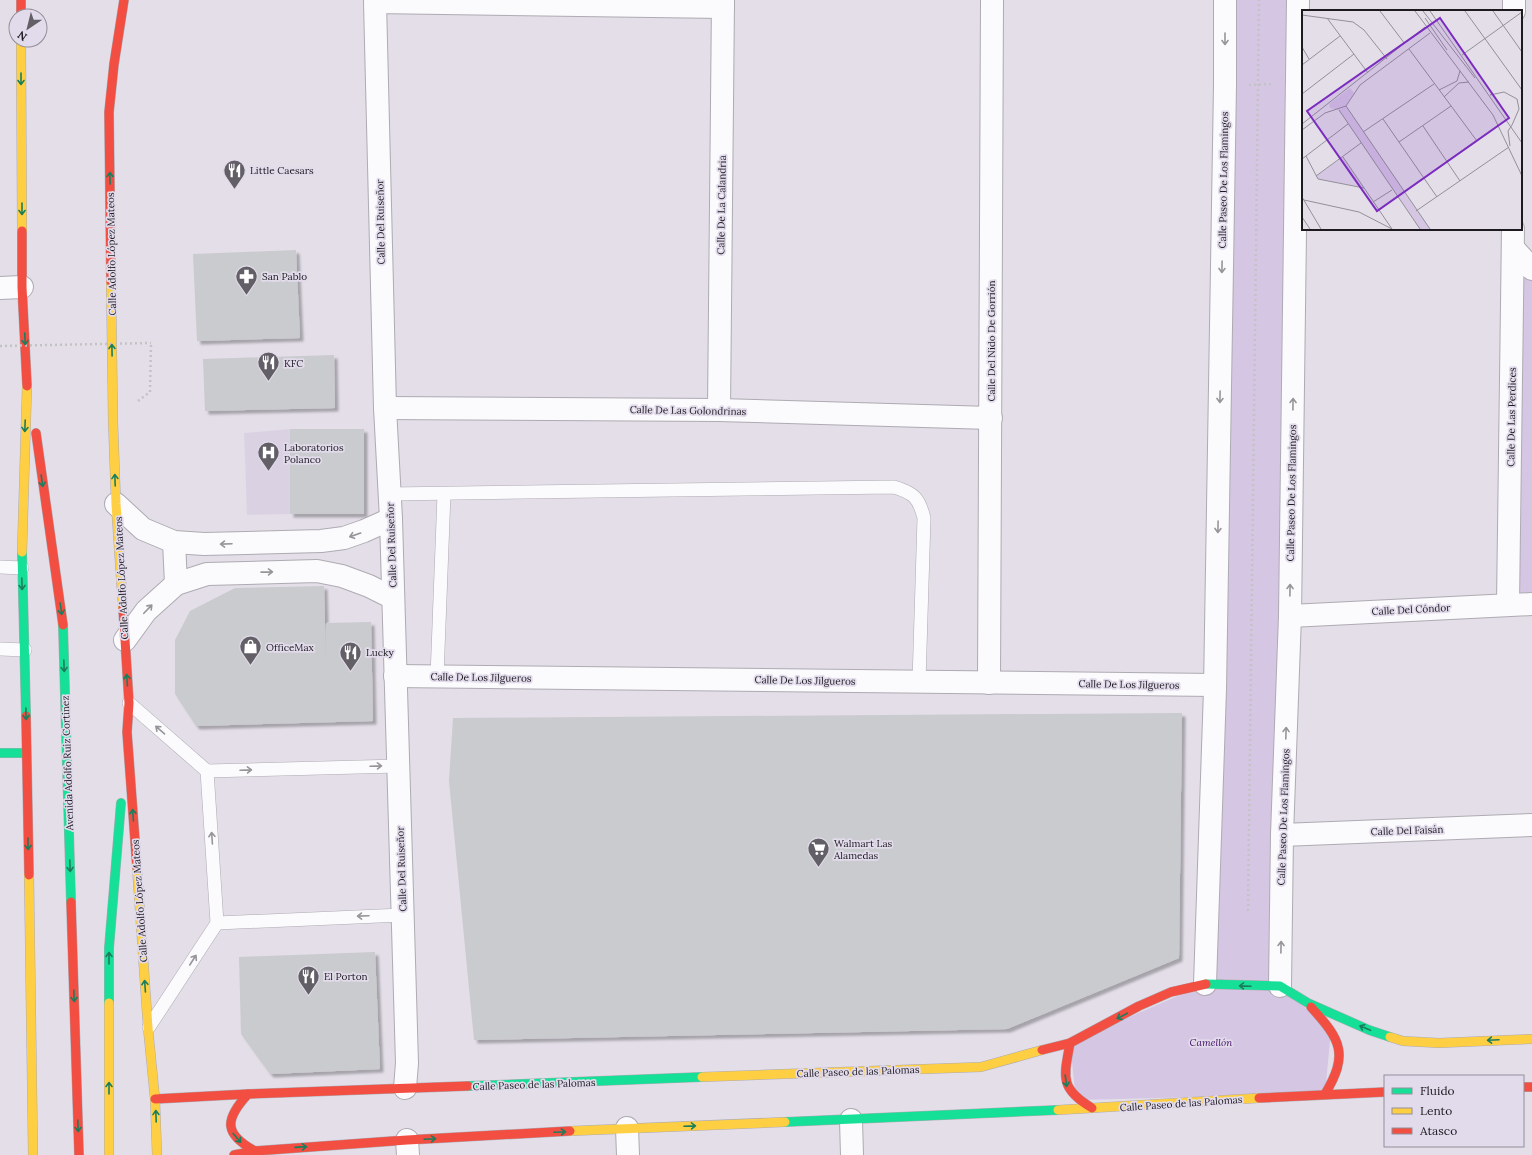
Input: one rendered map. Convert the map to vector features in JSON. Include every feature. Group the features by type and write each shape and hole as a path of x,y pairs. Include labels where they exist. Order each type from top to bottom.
{"main road":[{"name":"Calle Adolfo López Mateos","path":"124,0 114,64 109,112 113,414 116,504 129,703 127,732 148,1028 155,1099 157,1155"},
{"path":"21,48 22,287 27,373 22,568 25,650 33,1155"},
{"name":"Avenida Adolfo Ruiz Cortinez","path":"27,373 63,627 79,1155"},
{"path":"109,1155 109,948 127,732"},
{"path":"0,753 26,753"},
{"name":"Calle Paseo de las Palomas","path":"155,1099 248,1094 981,1067 1070,1043 1139,1006 1170,992 1205,984 1280,986 1308,1003 1369,1030 1403,1041 1439,1043 1532,1039"},
{"path":"1308,1003 1331,1030 1340,1052 1337,1072 1325,1094"},
{"path":"1070,1043 1065,1071 1068,1090 1076,1100 1092,1108"},
{"name":"Calle Paseo de las Palomas","path":"234,1155 256,1151 408,1147 627,1128 851,1120 1384,1092"},
{"path":"248,1094 239,1103 233,1115 231,1126 234,1136 243,1144 256,1151"}],"street":[{"name":"Calle Del Nido De Gorrión","path":"989,683 992,0"},
{"name":"Calle Paseo De Los Flamingos","path":"1205,984 1215,685 1225,85 1225,0"},
{"name":"Calle Paseo De Los Flamingos","path":"1280,986 1282,836 1290,616 1300,80 1298,0"},
{"name":"Calle Del Ruiseñor","path":"405,1088 407,1063 396,676 392,598 391,519 385,408 375,2 723,4"},
{"name":"Calle De La Calandria","path":"719,410 723,4"},
{"path":"1513,239 1532,269"},
{"name":"Calle De Las Perdices","path":"1508,604 1513,239"},
{"path":"0,288 22,287"},
{"name":"Calle De Las Golondrinas","path":"385,408 719,410 991,418"},
{"path":"116,504 143,529 174,542 204,544 321,541 344,538 391,519"},
{"path":"174,542 176,584"},
{"path":"124,640 146,611 176,584 208,574 317,571 342,576 369,586 392,598"},
{"name":"Calle Del Cóndor","path":"1290,616 1532,604"},
{"name":"Calle De Los Jilgueros","path":"396,676 1215,685"},
{"name":"Calle Del Faisán","path":"1282,836 1532,825"},
{"path":"851,1120 852,1155"},
{"path":"627,1128 628,1155"}],"lane":[{"path":"390,494 894,487 909,492 920,503 924,518 919,682"},
{"path":"437,677 444,494"},
{"path":"0,567 22,568"},
{"path":"0,649 25,650"},
{"path":"129,703 207,771 398,766"},
{"path":"148,1028 217,923 207,771"},
{"path":"217,923 402,915"}],"path":[{"path":"1248,911 1259,0"},
{"path":"1225,85 1258,86 1300,80"},
{"path":"0,346 151,343 150,392"}],"shaded area":[{"name":"Laboratorios Polanco","path":"290,429 290,514 247,515 244,433"}],"green space":[{"name":"Camellón","path":"1225,0 1298,0 1280,986 1331,1030 1325,1094 1076,1100 1070,1043 1205,984"},
{"path":"1513,248 1532,269 1532,604 1508,604"}],"building":[{"name":"San Pablo","path":"296,250 300,338 197,341 193,254"},
{"name":"KFC","path":"334,355 335,408 205,411 203,359"},
{"path":"290,429 364,429 364,514 290,514"},
{"name":"OfficeMax","path":"324,586 326,659 326,623 371,622 373,721 196,726 175,694 175,640 190,611 235,588"},
{"name":"Walmart Las Alamedas","path":"1182,713 1179,958 1007,1029 474,1040 449,781 453,718"},
{"name":"El Porton","path":"375,952 380,1069 270,1074 241,1034 239,957"}],"traffic: fast":[{"path":"22,552 26,716"},
{"path":"63,625 71,902"},
{"path":"0,753 26,753"},
{"path":"109,1003 109,948 121,803"},
{"path":"1206,984 1280,986 1308,1003 1369,1030 1390,1037"},
{"path":"468,1086 702,1077"},
{"path":"785,1122 1058,1110"}],"traffic: slow":[{"path":"21,48 22,231"},
{"path":"111,282 116,504 123,608"},
{"path":"22,552 27,386"},
{"path":"137,868 148,1028 155,1099 157,1155"},
{"path":"29,875 33,1155"},
{"path":"109,1003 109,1155"},
{"path":"1390,1037 1403,1041 1439,1043 1532,1039"},
{"path":"702,1077 981,1067 1042,1050"},
{"path":"1058,1110 1259,1098"},
{"path":"570,1131 785,1122"}],"traffic: jam":[{"path":"21,0 21,8"},
{"path":"111,282 109,112 114,64 124,0"},
{"path":"22,231 22,287 27,386"},
{"path":"36,433 63,625"},
{"path":"123,608 129,703 127,732 137,868"},
{"path":"26,716 29,875"},
{"path":"71,902 79,1155"},
{"path":"1042,1050 1070,1043 1139,1006 1171,992 1206,984"},
{"path":"1311,1007 1335,1038 1338,1048 1339,1058 1337,1068 1333,1080 1325,1094"},
{"path":"1070,1043 1066,1065 1066,1081 1074,1094 1081,1101 1092,1108"},
{"path":"155,1099 468,1086"},
{"path":"1524,1087 1532,1087"},
{"path":"1259,1098 1384,1092"},
{"path":"248,1094 235,1111 231,1119 231,1126 237,1139 255,1151"},
{"path":"234,1155 255,1151 407,1140 570,1131"}],"place":[{"name":"Little Caesars","path":"234,190"},
{"name":"San Pablo","path":"247,296"},
{"name":"KFC","path":"269,382"},
{"name":"Laboratorios Polanco","path":"268,472"},
{"name":"OfficeMax","path":"251,666"},
{"name":"Lucky","path":"350,672"},
{"name":"Walmart Las Alamedas","path":"819,868"},
{"name":"El Porton","path":"308,996"}]}
